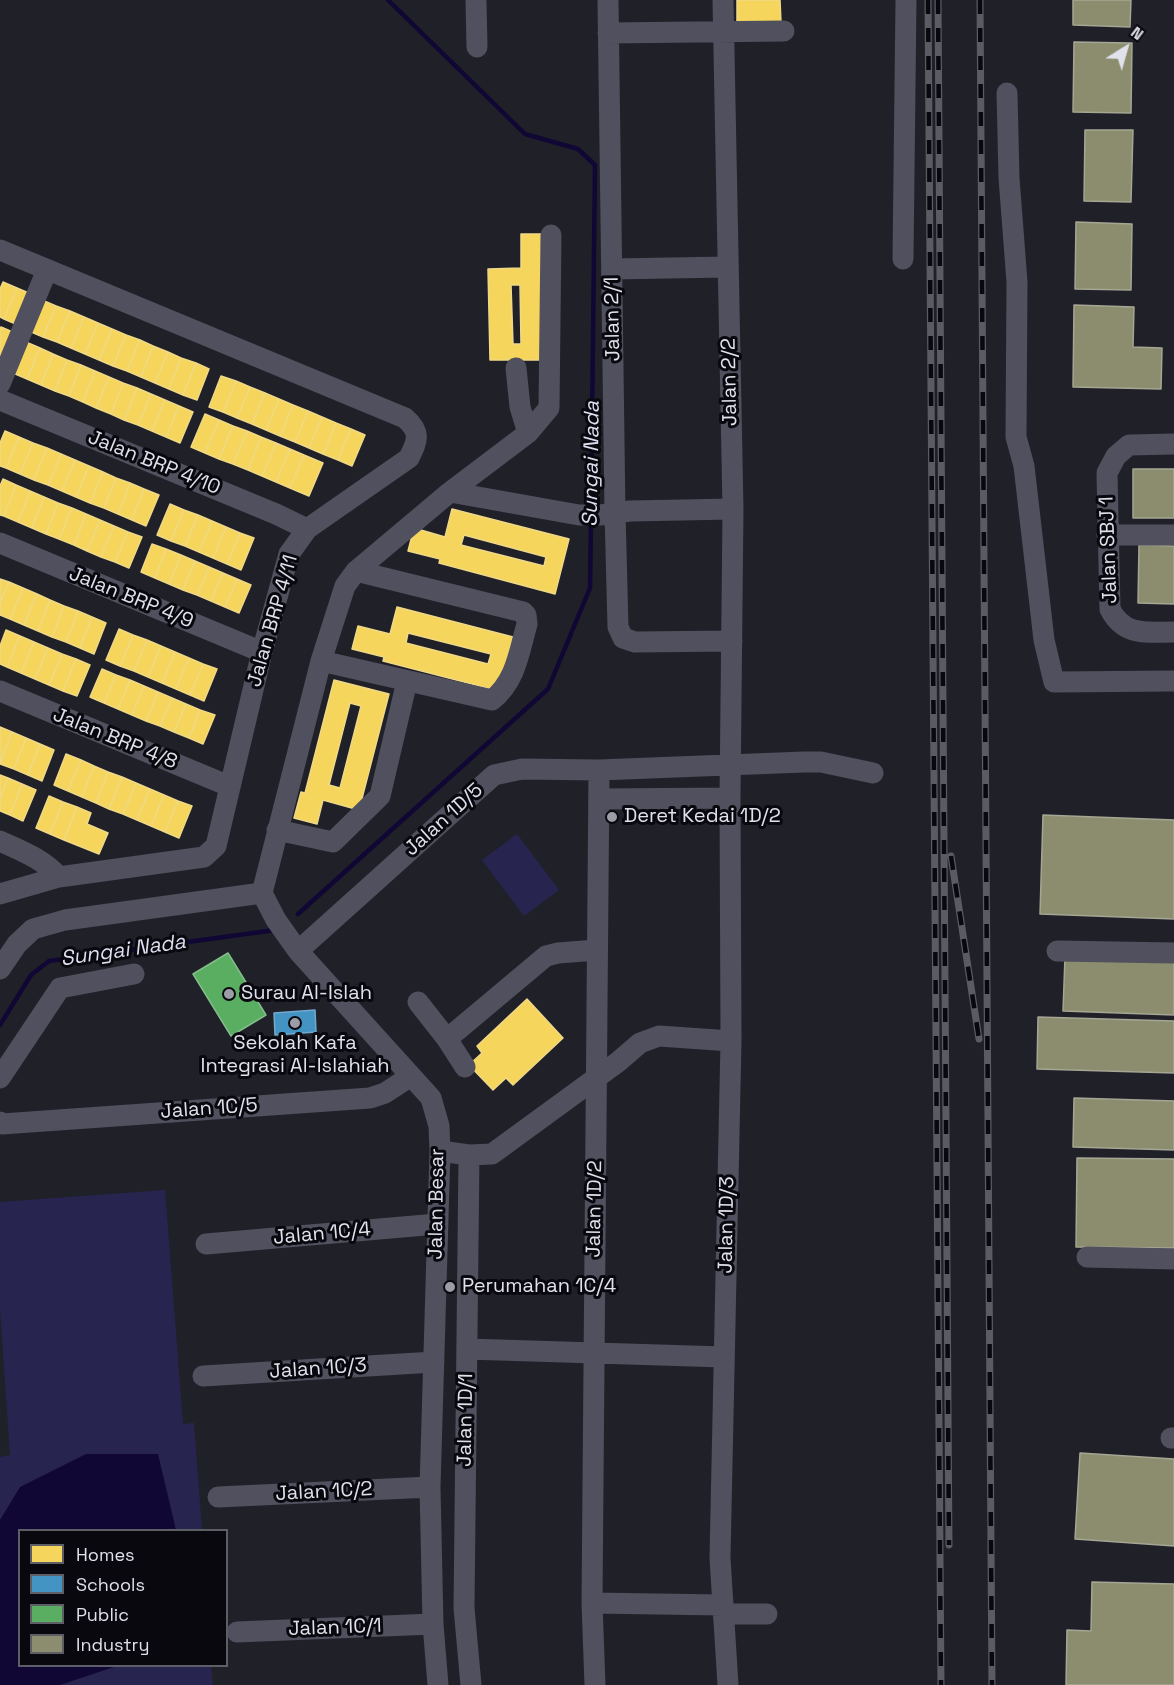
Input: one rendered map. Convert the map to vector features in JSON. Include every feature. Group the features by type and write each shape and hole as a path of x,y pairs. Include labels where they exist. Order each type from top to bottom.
{"street":[{"path":"476,0 477,47"},
{"name":"Jalan 2/1","path":"608,0 612,269 598,514 618,627 623,638 635,642 732,641"},
{"name":"Jalan 2/2","path":"723,0 732,509 730,764"},
{"path":"903,259 906,0"},
{"path":"608,33 784,31"},
{"path":"1007,93 1009,178 1017,282 1016,437 1024,466 1044,640 1053,682 1174,681"},
{"path":"0,969 17,944 33,929 65,920 262,892 321,661 345,586 356,571 450,492 528,433 549,408 551,235"},
{"name":"Jalan BRP 4/11","path":"0,250 405,418 413,425 417,435 409,458 307,530 289,554 262,652 216,846 209,855 59,877 0,894"},
{"path":"612,269 729,267"},
{"path":"0,384 47,270"},
{"path":"516,368 520,407 528,433"},
{"name":"Jalan BRP 4/10","path":"0,400 276,514 307,530"},
{"name":"Jalan SBJ 1","path":"1174,444 1129,445 1116,456 1107,473 1110,609 1114,618 1122,626 1131,630 1174,632"},
{"path":"450,492 598,514 732,509"},
{"path":"1107,535 1174,535"},
{"name":"Jalan BRP 4/9","path":"0,543 262,652"},
{"path":"321,661 492,700 511,680 527,624 526,615 523,612 356,571"},
{"path":"278,830 333,842 380,796 407,681"},
{"name":"Jalan BRP 4/8","path":"0,692 229,786"},
{"name":"Jalan 1D/5","path":"298,951 494,775 522,768 599,770 820,762 873,773"},
{"name":"Jalan 1D/3","path":"728,1685 720,1558 731,1041 730,764"},
{"name":"Jalan 1D/2","path":"596,1685 592,1603 599,770"},
{"path":"599,799 730,798"},
{"path":"0,841 48,865 59,877"},
{"name":"Jalan Besar","path":"262,892 276,920 298,951 430,1098 439,1126 430,1487 432,1624 438,1685"},
{"path":"447,1039 546,956 597,950"},
{"path":"1057,951 1174,954"},
{"path":"0,1078 60,988 134,974"},
{"path":"417,1002 447,1039 465,1067"},
{"path":"440,1151 469,1155 492,1154 618,1062 640,1043 659,1036 731,1041"},
{"name":"Jalan 1C/5","path":"1,1123 369,1098 385,1093 411,1076"},
{"name":"Jalan 1D/1","path":"469,1155 464,1608 471,1685"},
{"name":"Jalan 1C/4","path":"206,1244 437,1224"},
{"path":"1087,1257 1174,1259"},
{"path":"467,1349 724,1357"},
{"name":"Jalan 1C/3","path":"203,1376 434,1362"},
{"name":"Jalan 1C/2","path":"218,1497 430,1487"},
{"path":"592,1603 722,1609 767,1614"},
{"name":"Jalan 1C/1","path":"237,1632 432,1624"}],"shaded area":[{"path":"517,834 559,890 524,916 482,860"},
{"path":"165,1190 183,1424 194,1423 202,1529 18,1529 18,1667 211,1667 213,1685 0,1685 0,1457 10,1455 0,1309 0,1202"},
{"path":"86,1454 158,1454 176,1529 18,1529 18,1667 114,1667 60,1685 0,1685 0,1520 20,1487"}],"building: Homes":[{"path":"737,0 780,0 781,23 737,23"},
{"path":"521,234 541,234 546,360 490,360 488,269 521,268","holes":["511,285 520,285 521,344 513,344"]},
{"path":"3,282 17,288 4,319 0,317 0,289"},
{"path":"17,288 31,294 18,325 4,319"},
{"path":"42,300 56,306 43,337 29,331"},
{"path":"56,306 70,311 57,342 43,337"},
{"path":"70,311 84,317 71,348 57,342"},
{"path":"84,317 98,323 85,354 71,348"},
{"path":"98,323 112,329 99,360 85,354"},
{"path":"0,328 15,333 0,363"},
{"path":"112,329 126,335 113,366 99,360"},
{"path":"126,335 140,340 127,371 113,366"},
{"path":"140,340 153,346 141,377 127,371"},
{"path":"26,342 40,348 27,379 13,373"},
{"path":"153,346 168,352 155,383 141,377"},
{"path":"40,348 53,354 41,385 27,379"},
{"path":"168,352 181,358 169,389 155,383"},
{"path":"53,354 67,360 55,391 41,385"},
{"path":"181,358 196,363 183,395 169,389"},
{"path":"67,360 81,365 69,396 55,391"},
{"path":"196,363 209,369 197,400 183,395"},
{"path":"81,365 95,371 83,402 69,396"},
{"path":"95,371 109,377 96,408 83,402"},
{"path":"221,376 236,381 223,412 209,407"},
{"path":"109,377 123,383 111,414 96,408"},
{"path":"236,381 250,387 237,418 223,412"},
{"path":"123,383 137,388 124,420 111,414"},
{"path":"250,387 265,393 252,424 237,418"},
{"path":"137,388 151,394 138,425 124,420"},
{"path":"265,393 279,399 266,430 252,424"},
{"path":"151,394 165,400 152,431 138,425"},
{"path":"279,399 293,405 280,436 266,430"},
{"path":"165,400 179,406 166,437 152,431"},
{"path":"293,405 308,411 295,442 280,436"},
{"path":"179,406 193,412 180,443 166,437"},
{"path":"308,411 322,417 309,448 295,442"},
{"path":"205,414 219,420 205,453 191,447"},
{"path":"322,417 336,423 323,454 309,448"},
{"path":"219,420 233,426 219,459 205,453"},
{"path":"336,423 351,429 338,460 323,454"},
{"path":"233,426 247,431 233,464 219,459"},
{"path":"351,429 365,435 352,466 338,460"},
{"path":"5,431 19,437 6,468 0,466 0,443"},
{"path":"247,431 261,437 248,470 233,464"},
{"path":"19,437 33,443 20,474 6,468"},
{"path":"261,437 276,443 262,476 248,470"},
{"path":"33,443 47,448 34,480 20,474"},
{"path":"276,443 290,449 276,482 262,476"},
{"path":"47,448 61,454 48,485 34,480"},
{"path":"290,449 304,455 290,488 276,482"},
{"path":"61,454 75,460 62,491 48,485"},
{"path":"304,455 323,463 309,496 290,488"},
{"path":"75,460 89,466 76,497 62,491"},
{"path":"89,466 103,472 90,503 76,497"},
{"path":"103,472 116,478 104,508 90,503"},
{"path":"116,478 130,483 118,514 104,508"},
{"path":"3,479 16,485 4,516 0,515 0,486"},
{"path":"130,483 144,489 132,520 118,514"},
{"path":"16,485 30,491 18,522 4,516"},
{"path":"144,489 159,495 146,526 132,520"},
{"path":"30,491 44,497 32,528 18,522"},
{"path":"44,497 58,503 46,534 32,528"},
{"path":"58,503 72,508 59,539 46,534"},
{"path":"170,504 184,510 171,541 157,535"},
{"path":"72,508 86,514 74,545 59,539"},
{"path":"452,509 569,539 555,594 439,563 440,559 408,551 414,528 445,537","holes":["464,535 546,557 544,566 461,545"]},
{"path":"184,510 198,515 185,546 171,541"},
{"path":"86,514 100,520 87,551 74,545"},
{"path":"198,515 212,521 199,552 185,546"},
{"path":"100,520 114,526 101,557 87,551"},
{"path":"212,521 226,527 213,558 199,552"},
{"path":"114,526 128,532 115,562 101,557"},
{"path":"226,527 240,533 227,564 213,558"},
{"path":"128,532 142,537 129,568 115,562"},
{"path":"240,533 254,538 241,570 227,564"},
{"path":"152,544 166,549 155,578 141,572"},
{"path":"166,549 181,555 169,584 155,578"},
{"path":"181,555 195,561 183,590 169,584"},
{"path":"195,561 209,567 197,595 183,590"},
{"path":"209,567 223,573 211,601 197,595"},
{"path":"223,573 237,579 225,607 211,601"},
{"path":"0,579 9,582 0,603"},
{"path":"237,579 251,585 239,613 225,607"},
{"path":"9,582 23,588 10,619 0,615 0,603"},
{"path":"23,588 37,594 24,625 10,619"},
{"path":"37,594 50,600 38,631 24,625"},
{"path":"50,600 64,606 52,637 38,631"},
{"path":"64,606 78,611 66,642 52,637"},
{"path":"397,607 513,637 499,691 383,661 384,657 352,649 358,626 390,634","holes":["408,633 491,654 488,664 406,643"]},
{"path":"78,611 92,617 80,648 66,642"},
{"path":"92,617 106,623 94,654 80,648"},
{"path":"119,629 133,635 120,666 106,660"},
{"path":"6,630 20,636 7,667 0,664 0,646"},
{"path":"133,635 147,640 134,671 120,666"},
{"path":"20,636 34,642 21,673 7,667"},
{"path":"147,640 161,646 148,677 134,671"},
{"path":"34,642 48,648 35,679 21,673"},
{"path":"161,646 175,652 162,683 148,677"},
{"path":"48,648 62,654 49,685 35,679"},
{"path":"175,652 189,658 176,689 162,683"},
{"path":"62,654 76,659 63,691 49,685"},
{"path":"189,658 203,664 190,695 176,689"},
{"path":"76,659 90,665 77,696 63,691"},
{"path":"203,664 217,669 204,701 190,695"},
{"path":"102,669 116,675 104,703 90,697"},
{"path":"116,675 130,680 118,709 104,703"},
{"path":"130,680 144,686 132,715 118,709"},
{"path":"334,680 389,694 359,810 323,800 317,824 294,818 301,792 305,793","holes":["350,703 361,706 340,788 329,785"]},
{"path":"144,686 158,692 146,721 132,715"},
{"path":"158,692 172,698 160,726 146,721"},
{"path":"172,698 186,704 174,732 160,726"},
{"path":"186,704 200,710 189,738 174,732"},
{"path":"200,710 215,715 203,744 189,738"},
{"path":"0,727 12,732 0,763"},
{"path":"12,732 26,738 14,769 0,764"},
{"path":"26,738 40,744 28,775 14,769"},
{"path":"40,744 54,750 42,781 28,775"},
{"path":"66,754 81,760 68,791 54,785"},
{"path":"81,760 94,766 82,797 68,791"},
{"path":"94,766 108,772 96,803 82,797"},
{"path":"108,772 122,777 109,809 96,803"},
{"path":"0,775 8,778 0,799"},
{"path":"122,777 136,783 123,814 109,809"},
{"path":"8,778 22,784 10,815 0,811 0,799"},
{"path":"136,783 150,789 137,820 123,814"},
{"path":"22,784 36,790 23,821 10,815"},
{"path":"150,789 164,795 151,826 137,820"},
{"path":"164,795 178,801 165,832 151,826"},
{"path":"49,796 63,802 50,834 36,828"},
{"path":"178,801 192,806 179,838 165,832"},
{"path":"63,802 77,807 64,840 50,834"},
{"path":"77,807 91,813 87,824 108,833 99,854 64,840"},
{"path":"527,999 563,1038 513,1085 506,1078 493,1090 469,1065 482,1053 477,1046"}],"building: Schools":[{"name":"Sekolah Kafa Integrasi Al-Islahiah","path":"315,1010 316,1032 275,1035 274,1013"}],"building: Public":[{"name":"Surau Al-Islah","path":"228,953 266,1015 231,1036 193,974"}],"building: Industry":[{"path":"1073,0 1131,0 1130,27 1073,25"},
{"path":"1074,42 1132,43 1131,113 1073,112"},
{"path":"1085,130 1133,130 1131,202 1084,201"},
{"path":"1076,222 1132,224 1131,290 1075,289"},
{"path":"1074,305 1134,307 1133,347 1162,348 1161,389 1073,387"},
{"path":"1133,469 1174,469 1174,518 1133,518"},
{"path":"1139,545 1174,546 1174,604 1138,603"},
{"path":"1043,815 1174,820 1174,919 1040,914"},
{"path":"1065,957 1174,961 1174,1015 1063,1011"},
{"path":"1038,1017 1174,1021 1174,1073 1037,1069"},
{"path":"1074,1098 1174,1101 1174,1150 1073,1147"},
{"path":"1077,1158 1174,1159 1174,1248 1076,1247"},
{"path":"1080,1453 1174,1459 1174,1546 1075,1539"},
{"path":"1092,1582 1174,1584 1174,1685 1066,1685 1067,1630 1091,1631"}],"waterway":[{"name":"Sungai Nada","path":"388,0 525,134 578,149 595,165 591,510"},
{"name":"Sungai Nada","path":"298,914 548,689 590,588 591,521"},
{"name":"Sungai Nada","path":"0,1025 31,975 49,961 275,930"}],"railway":[{"path":"928,0 941,1685"},
{"path":"938,0 949,1545"},
{"path":"980,0 992,1685"},
{"path":"951,856 979,1039"}],"place":[{"name":"Deret Kedai 1D/2","path":"612,817"},
{"name":"Surau Al-Islah","path":"229,994"},
{"name":"Sekolah Kafa Integrasi Al-Islahiah","path":"295,1023"},
{"name":"Perumahan 1C/4","path":"450,1287"}]}
